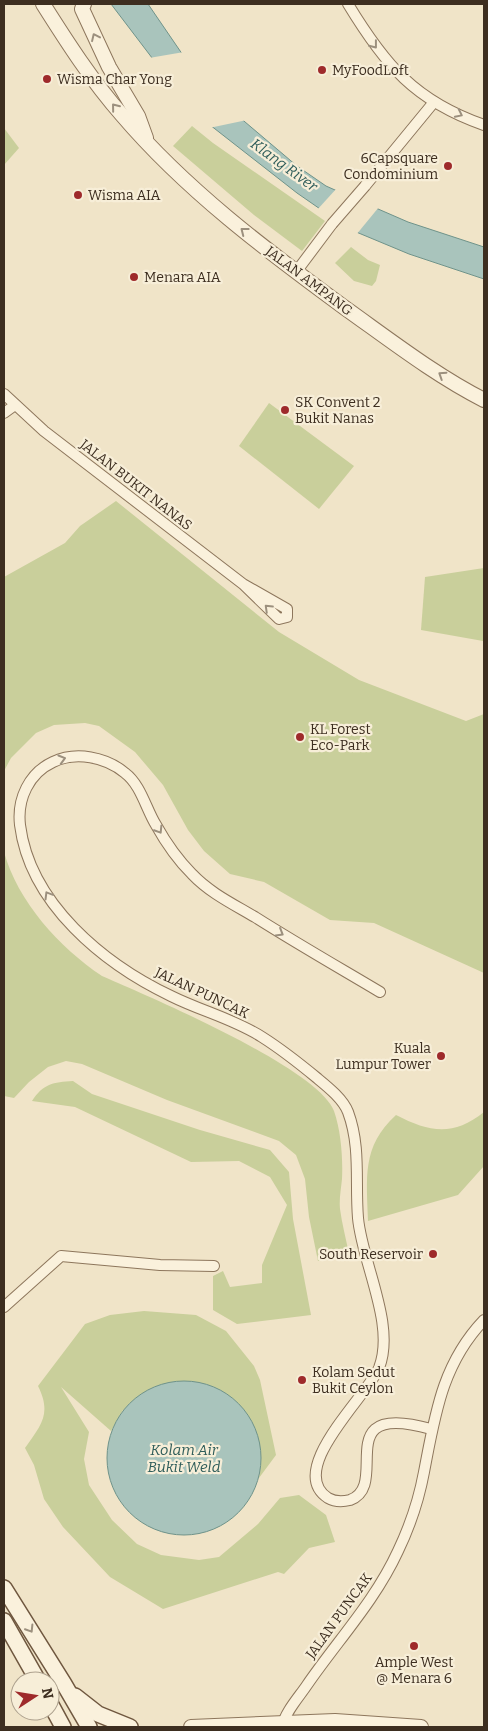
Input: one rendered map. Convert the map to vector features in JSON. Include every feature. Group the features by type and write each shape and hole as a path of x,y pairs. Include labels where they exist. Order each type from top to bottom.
{"main road":[{"path":"4,1588 89,1727"},
{"path":"4,1621 32,1671"},
{"path":"64,1684 80,1701 98,1714 130,1727"}],"street":[{"name":"JALAN AMPANG","path":"43,4 101,89 173,170 233,222 296,272 437,372 484,400"},
{"name":"JALAN AMPANG","path":"84,4 82,9 109,67 138,116 148,143"},
{"path":"348,4 369,39 395,71 413,88 434,102 484,125"},
{"path":"296,272 332,224 434,102"},
{"name":"JALAN BUKIT NANAS","path":"4,394 100,475 243,584"},
{"path":"4,413 15,405"},
{"name":"JALAN PUNCAK","path":"380,992 206,889 174,852 155,825 132,778 123,770 107,762 81,756 56,760 34,776 23,793 20,816 29,860 49,899 80,932 128,972 172,997 222,1016 262,1037 318,1078 345,1105 356,1148 358,1219 379,1306 383,1344 376,1373 320,1455 315,1476 320,1491 334,1501 345,1501 359,1494 366,1479 368,1442 373,1431 383,1424 402,1423 431,1429"},
{"path":"4,1307 61,1256 160,1264 214,1266"},
{"name":"JALAN PUNCAK","path":"282,1725 329,1653 376,1593 397,1553 409,1527 421,1486 431,1429 442,1389 450,1369 461,1350 484,1320"},
{"path":"191,1727 357,1721 421,1727"}],"green space":[{"path":"192,126 213,143 325,221 302,251 254,215 173,146"},
{"path":"4,128 19,148 4,165"},
{"path":"351,247 368,260 380,265 376,281 372,286 354,281 335,263"},
{"path":"269,403 354,466 319,509 239,446"},
{"name":"KL Forest Eco-Park","path":"116,501 279,632 359,680 466,721 484,714 484,973 374,923 330,920 264,882 230,874 204,851 188,830 163,785 135,752 99,726 85,723 54,725 36,733 11,758 4,771 4,577 65,543 80,526"},
{"path":"484,568 483,641 421,630 425,577"},
{"path":"4,852 10,870 30,906 56,937 86,964 102,976 191,1016 266,1055 297,1075 321,1094 334,1111 340,1136 342,1179 340,1209 349,1254 318,1261 309,1217 305,1179 296,1155 279,1141 167,1100 82,1064 66,1061 48,1067 29,1082 14,1098 4,1096"},
{"path":"73,1081 92,1094 200,1130 270,1150 289,1172 293,1219 311,1315 237,1324 213,1310 213,1276 223,1271 230,1287 262,1283 262,1265 287,1205 270,1177 239,1161 191,1162 75,1107 32,1101 40,1091 49,1085"},
{"path":"484,1112 484,1166 458,1195 368,1221 367,1177 371,1151 385,1127 396,1115 419,1125 441,1129 462,1125"},
{"path":"144,1311 196,1315 226,1331 254,1366 260,1380 276,1455 259,1478 260,1454 256,1434 246,1416 231,1397 123,1410 111,1431 61,1387 89,1432 84,1459 89,1485 112,1520 137,1544 161,1555 199,1560 219,1557 258,1524 280,1498 299,1495 326,1515 335,1542 309,1548 284,1574 278,1572 163,1609 110,1577 63,1527 44,1499 34,1465 25,1448 43,1419 44,1404 38,1386 85,1324 110,1315"}],"water":[{"name":"Klang River","path":"111,4 148,4 187,61 225,105 297,166 326,186 408,222 484,247 484,279 409,254 349,229 297,193 210,125 178,92"},
{"name":"Kolam Air Bukit Weld","path":"184,1381 213,1387 227,1394 238,1404 248,1415 255,1429 261,1458 255,1487 248,1501 238,1512 227,1522 213,1529 184,1535 155,1529 141,1522 130,1512 120,1501 113,1487 107,1458 113,1429 120,1415 130,1404 141,1394 155,1387"}],"pier":[{"path":"184,52 227,104 247,120 209,128 176,94 149,58"},
{"path":"337,188 379,207 356,235 317,210"}],"place":[{"name":"MyFoodLoft","path":"322,70"},
{"name":"Wisma Char Yong","path":"47,79"},
{"name":"6Capsquare Condominium","path":"448,166"},
{"name":"Wisma AIA","path":"78,195"},
{"name":"Menara AIA","path":"134,277"},
{"name":"SK Convent 2 Bukit Nanas","path":"285,410"},
{"name":"KL Forest Eco-Park","path":"300,737"},
{"name":"Kuala Lumpur Tower","path":"441,1056"},
{"name":"South Reservoir","path":"433,1254"},
{"name":"Kolam Sedut Bukit Ceylon","path":"302,1380"},
{"name":"Ample West @ Menara 6","path":"414,1646"}]}
